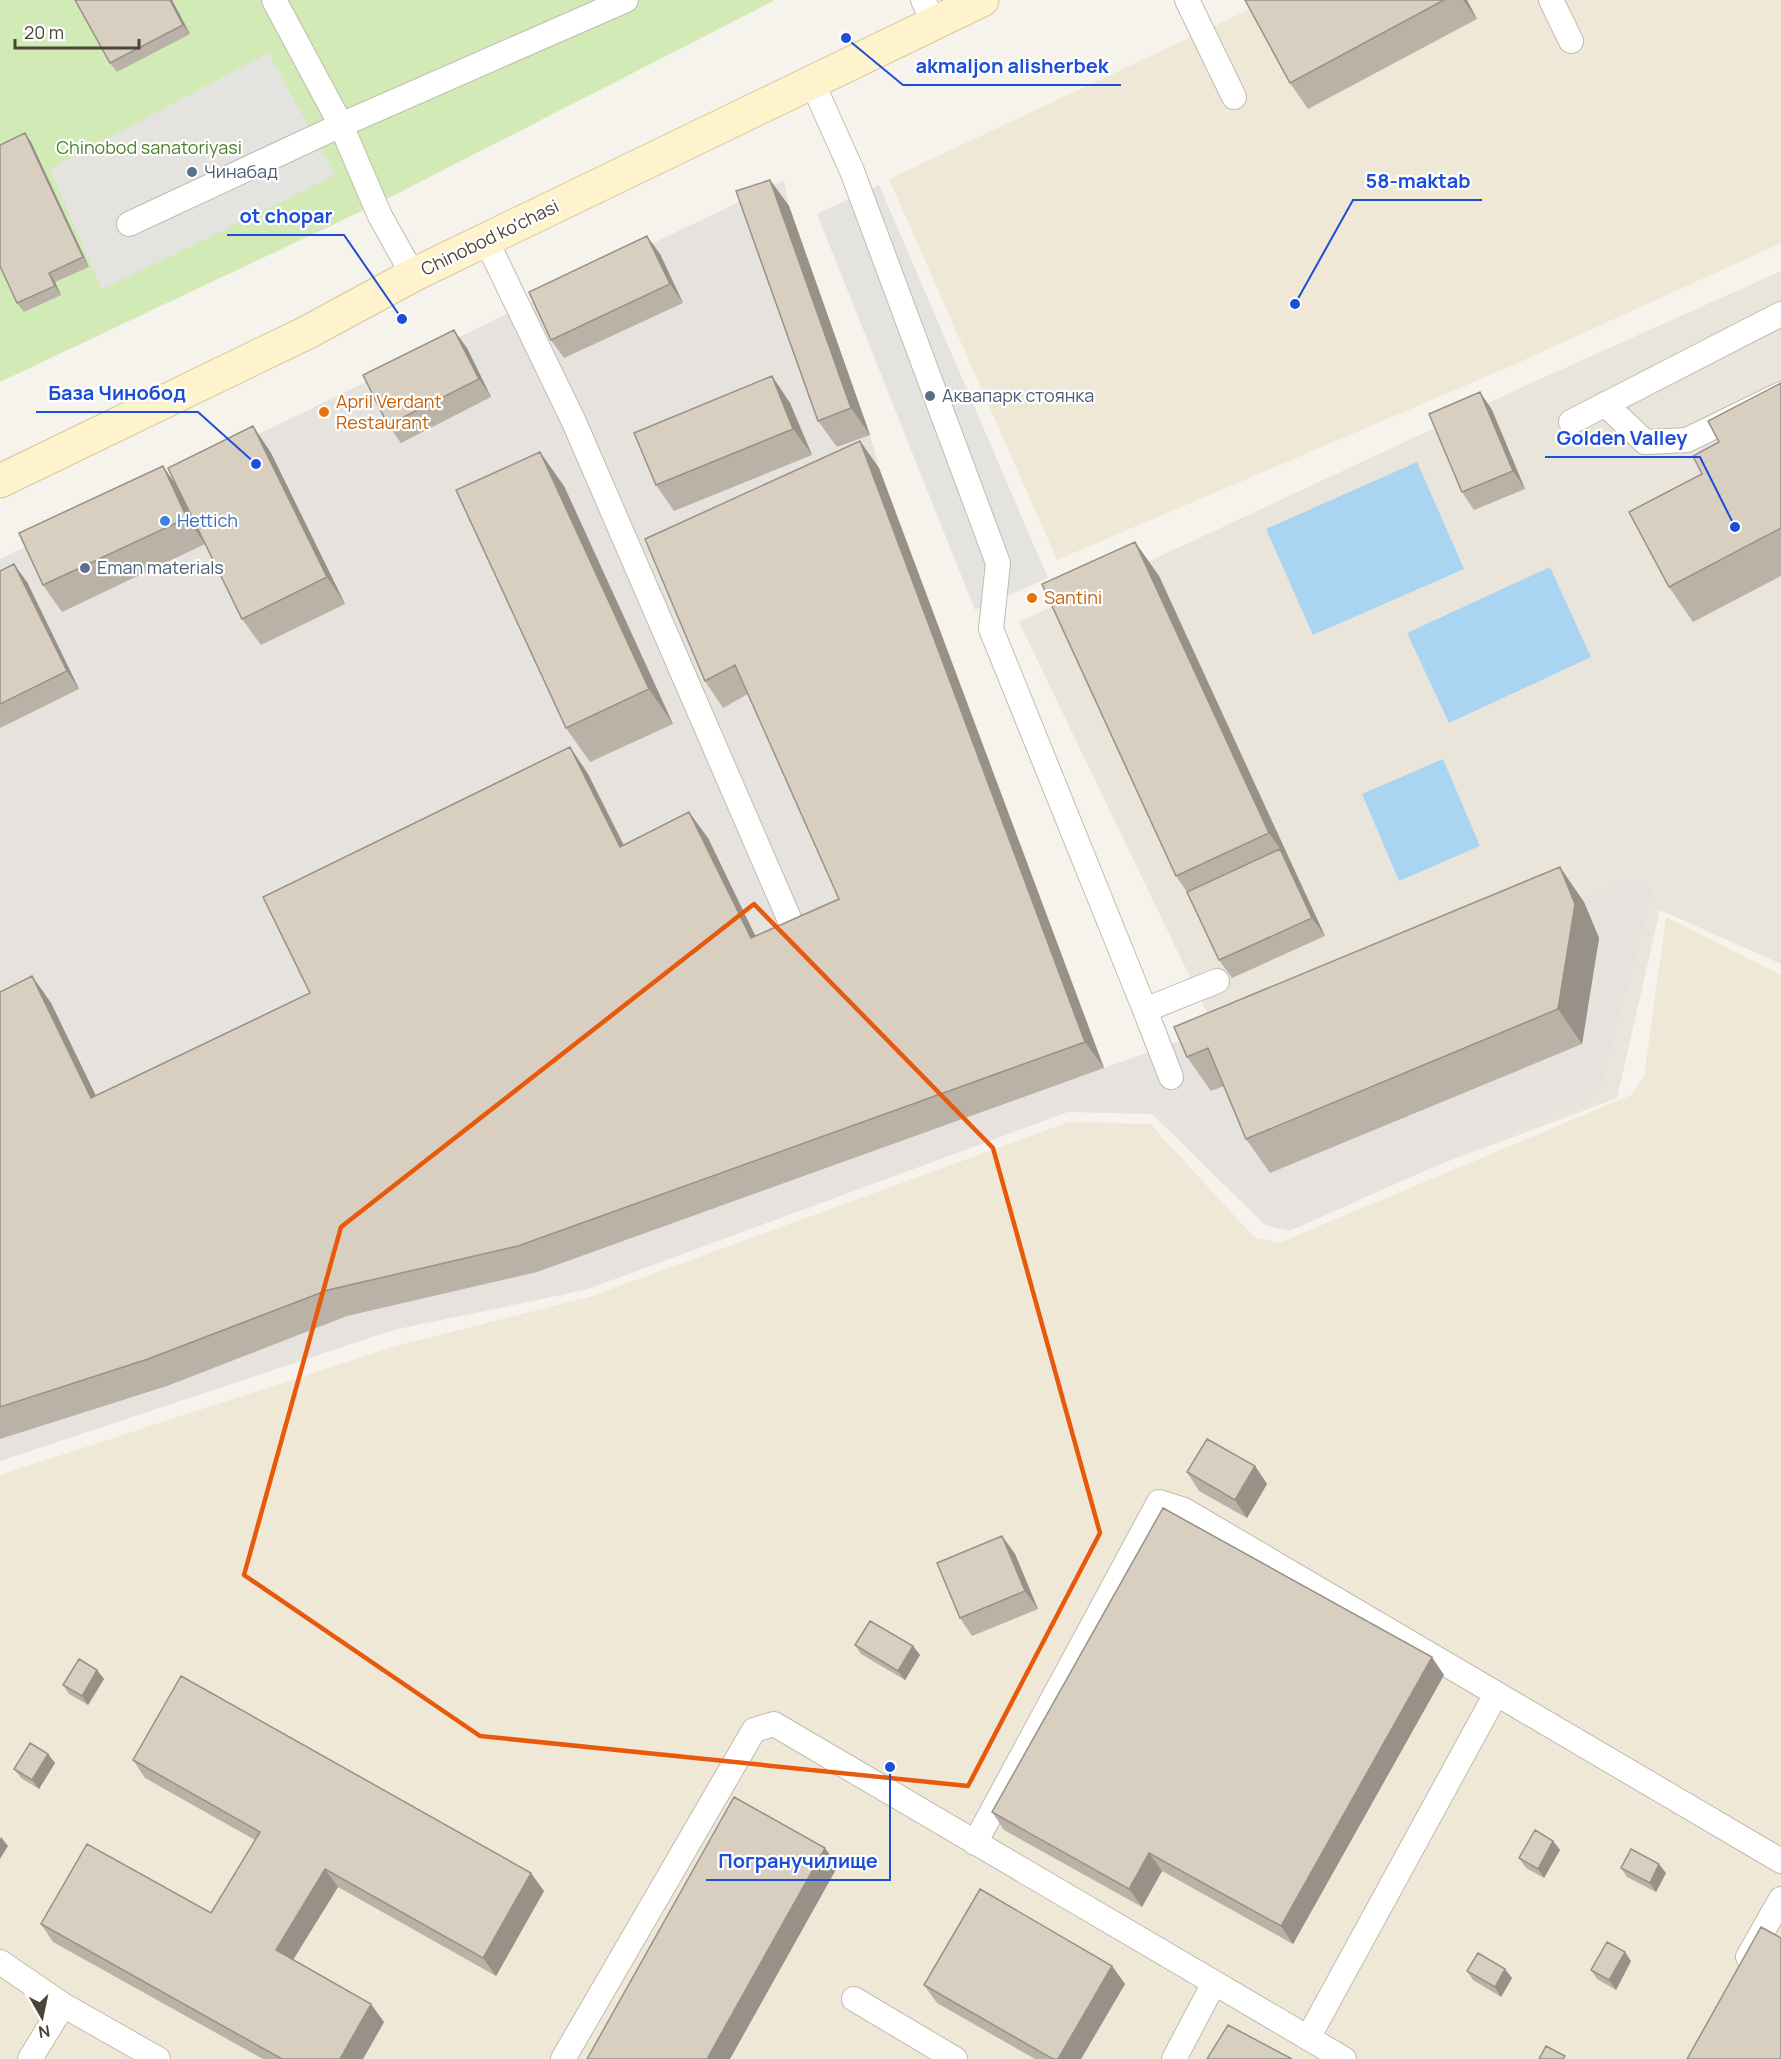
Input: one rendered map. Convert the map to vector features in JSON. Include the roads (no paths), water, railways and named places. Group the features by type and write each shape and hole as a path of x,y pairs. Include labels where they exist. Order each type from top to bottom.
{"main road":[{"name":"Chinobod ko'chasi","path":"0,481 308,332 413,275 812,82 929,12 982,0"}],"lane":[{"path":"274,0 341,125 380,216 413,275"},
{"path":"129,224 341,125 626,0"},
{"path":"1187,0 1234,97"},
{"path":"1551,0 1571,41"},
{"path":"812,82 852,171 998,563 991,629 1171,1077"},
{"path":"486,240 574,422 794,930"},
{"path":"1571,422 1781,314"},
{"path":"1605,404 1645,442 1687,440 1781,394"},
{"path":"1145,1010 1217,981"},
{"path":"975,1842 1159,1502 1184,1510 1781,1862"},
{"path":"1308,2038 1496,1694"},
{"path":"563,2059 754,1730 774,1724 1344,2059"},
{"path":"1736,1979 1781,1899"},
{"path":"0,1962 63,2005 158,2059"},
{"path":"1174,2059 1214,1983"},
{"path":"854,1999 955,2059"},
{"path":"30,2059 63,2005"}],"water":[{"path":"1417,462 1464,569 1313,635 1266,529"},
{"path":"1550,567 1591,657 1449,723 1407,633"},
{"path":"1443,759 1480,846 1399,881 1362,794"}],"place":[{"name":"akmaljon alisherbek","path":"846,38"},
{"name":"Чинабад","path":"192,172"},
{"name":"58-maktab","path":"1295,304"},
{"name":"ot chopar","path":"402,319"},
{"name":"Аквапарк стоянка","path":"930,396"},
{"name":"April Verdant Restaurant","path":"324,412"},
{"name":"База Чинобод","path":"256,464"},
{"name":"Hettich","path":"165,521"},
{"name":"Golden Valley","path":"1735,527"},
{"name":"Eman materials","path":"85,568"},
{"name":"Santini","path":"1032,598"},
{"name":"Погранучилище","path":"890,1767"}],"park label":[{"name":"Chinobod sanatoriyasi","path":"149,148"}]}
